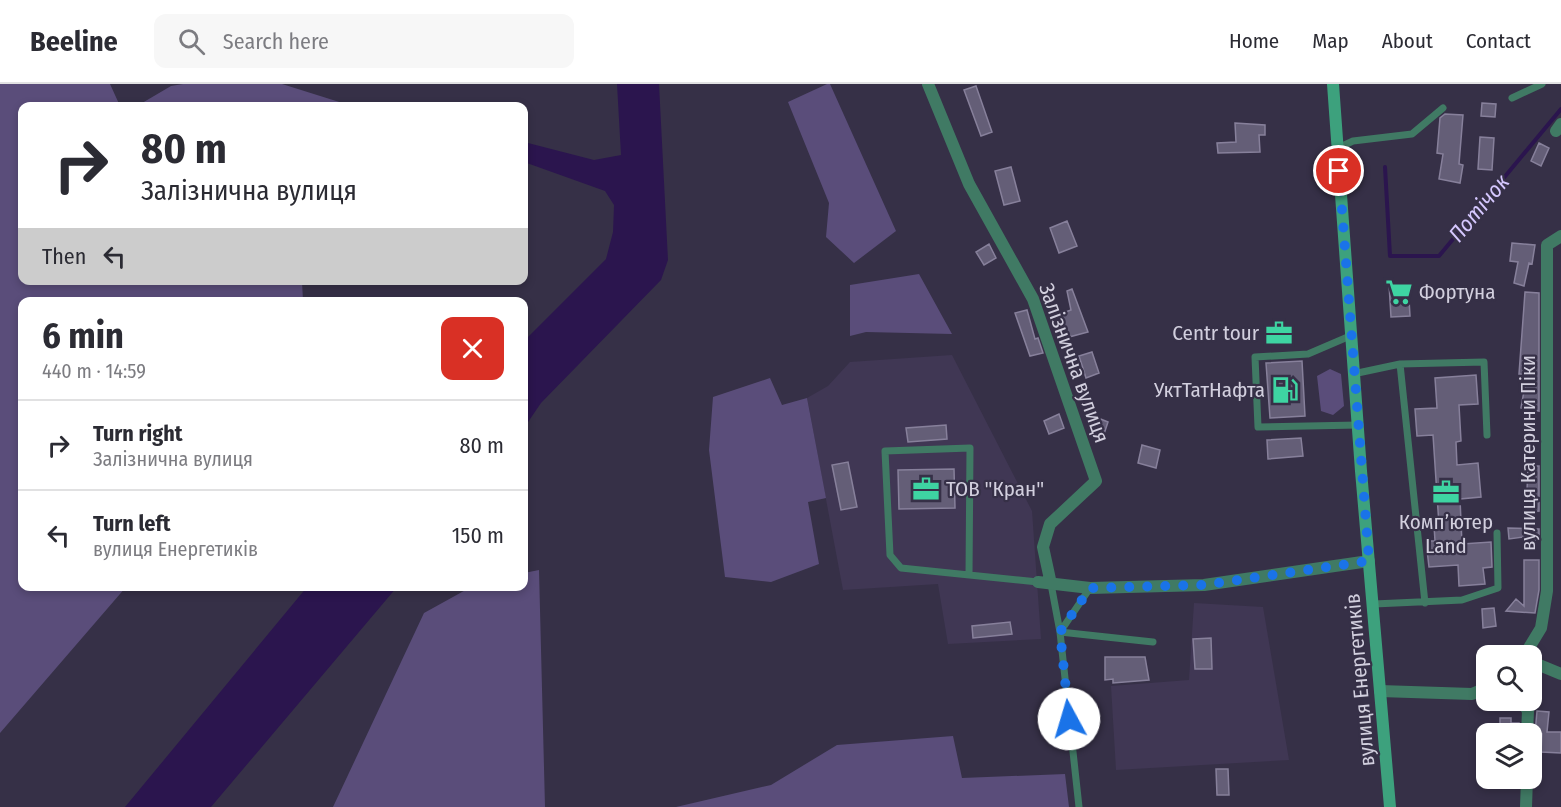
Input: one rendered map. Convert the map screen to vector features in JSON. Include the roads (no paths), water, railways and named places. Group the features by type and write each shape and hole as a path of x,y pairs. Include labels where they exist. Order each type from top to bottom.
{"main road":[{"name":"вулиця Енергетиків","path":"1333,84 1350,336 1390,807"}],"street":[{"name":"Залізнична вулиця","path":"928,84 969,184 1033,299 1096,481 1050,524 1043,547 1044,583"},
{"name":"вулиця Катерини Піки","path":"1531,645 1541,628 1547,591 1547,245 1561,236"},
{"path":"1044,583 1090,588 1204,585 1369,561"},
{"path":"1542,666 1561,675"},
{"path":"1380,691 1476,692"},
{"path":"1526,807 1527,789"}],"lane":[{"path":"1512,98 1542,84"},
{"path":"1338,148 1353,141 1412,134 1443,108"},
{"path":"1350,336 1308,354 1255,357 1258,427 1358,424"},
{"path":"1353,374 1400,364 1484,362 1487,435"},
{"path":"1400,364 1425,603"},
{"path":"969,574 970,448 885,451 890,555 901,568 1044,583 1060,632 1079,807"},
{"path":"1374,604 1462,600 1498,588 1497,533"},
{"path":"1060,632 1090,588"},
{"path":"1060,632 1153,642"}],"waterway":[{"name":"Потічок","path":"1385,167 1390,256 1439,256 1561,109"}],"place":[{"name":"Фортуна","path":"1399,292"},
{"name":"Centr tour","path":"1279,333"},
{"name":"УктТатНафта","path":"1285,390"},
{"name":"ТОВ \"Кран\"","path":"926,489"},
{"name":"Комп’ютер Land","path":"1446,492"}]}
